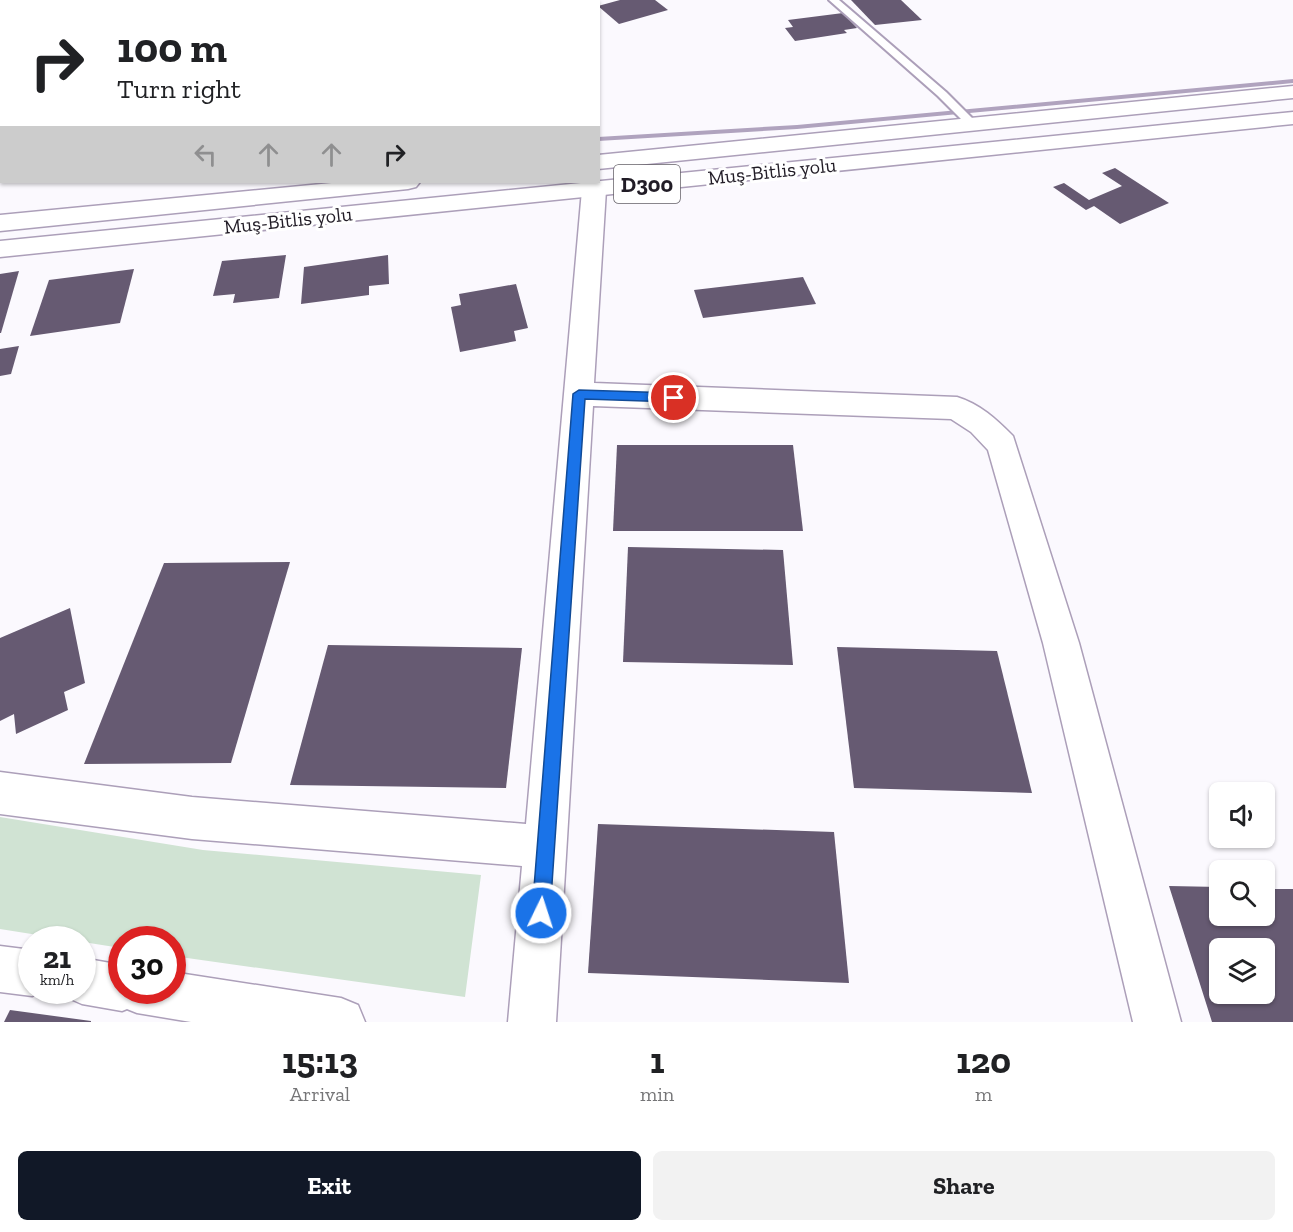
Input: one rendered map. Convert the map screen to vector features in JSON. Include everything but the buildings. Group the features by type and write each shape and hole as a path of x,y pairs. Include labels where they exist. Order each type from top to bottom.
{"main road":[{"name":"Muş-Bitlis yolu","path":"600,175 966,119 1293,92"},
{"name":"Muş-Bitlis yolu","path":"600,176 1293,118"},
{"name":"Muş-Bitlis yolu","path":"0,223 398,183"},
{"name":"Muş-Bitlis yolu","path":"0,249 539,183"},
{"path":"532,1022 595,183"},
{"path":"579,394 957,408 982,424 1002,445 1061,643 1157,1022"},
{"path":"0,793 192,818 546,847"},
{"path":"0,969 18,972"},
{"path":"186,998 341,1022"}],"lane":[{"path":"834,0 942,94 966,119"}],"green space":[{"path":"0,817 203,850 481,875 465,997 186,958 186,926 108,926 108,946 96,944 96,926 18,926 18,932 0,929"}],"waterway":[{"path":"600,139 797,127 1293,81"}],"route":[{"path":"541,913 579,394 674,398"}]}
